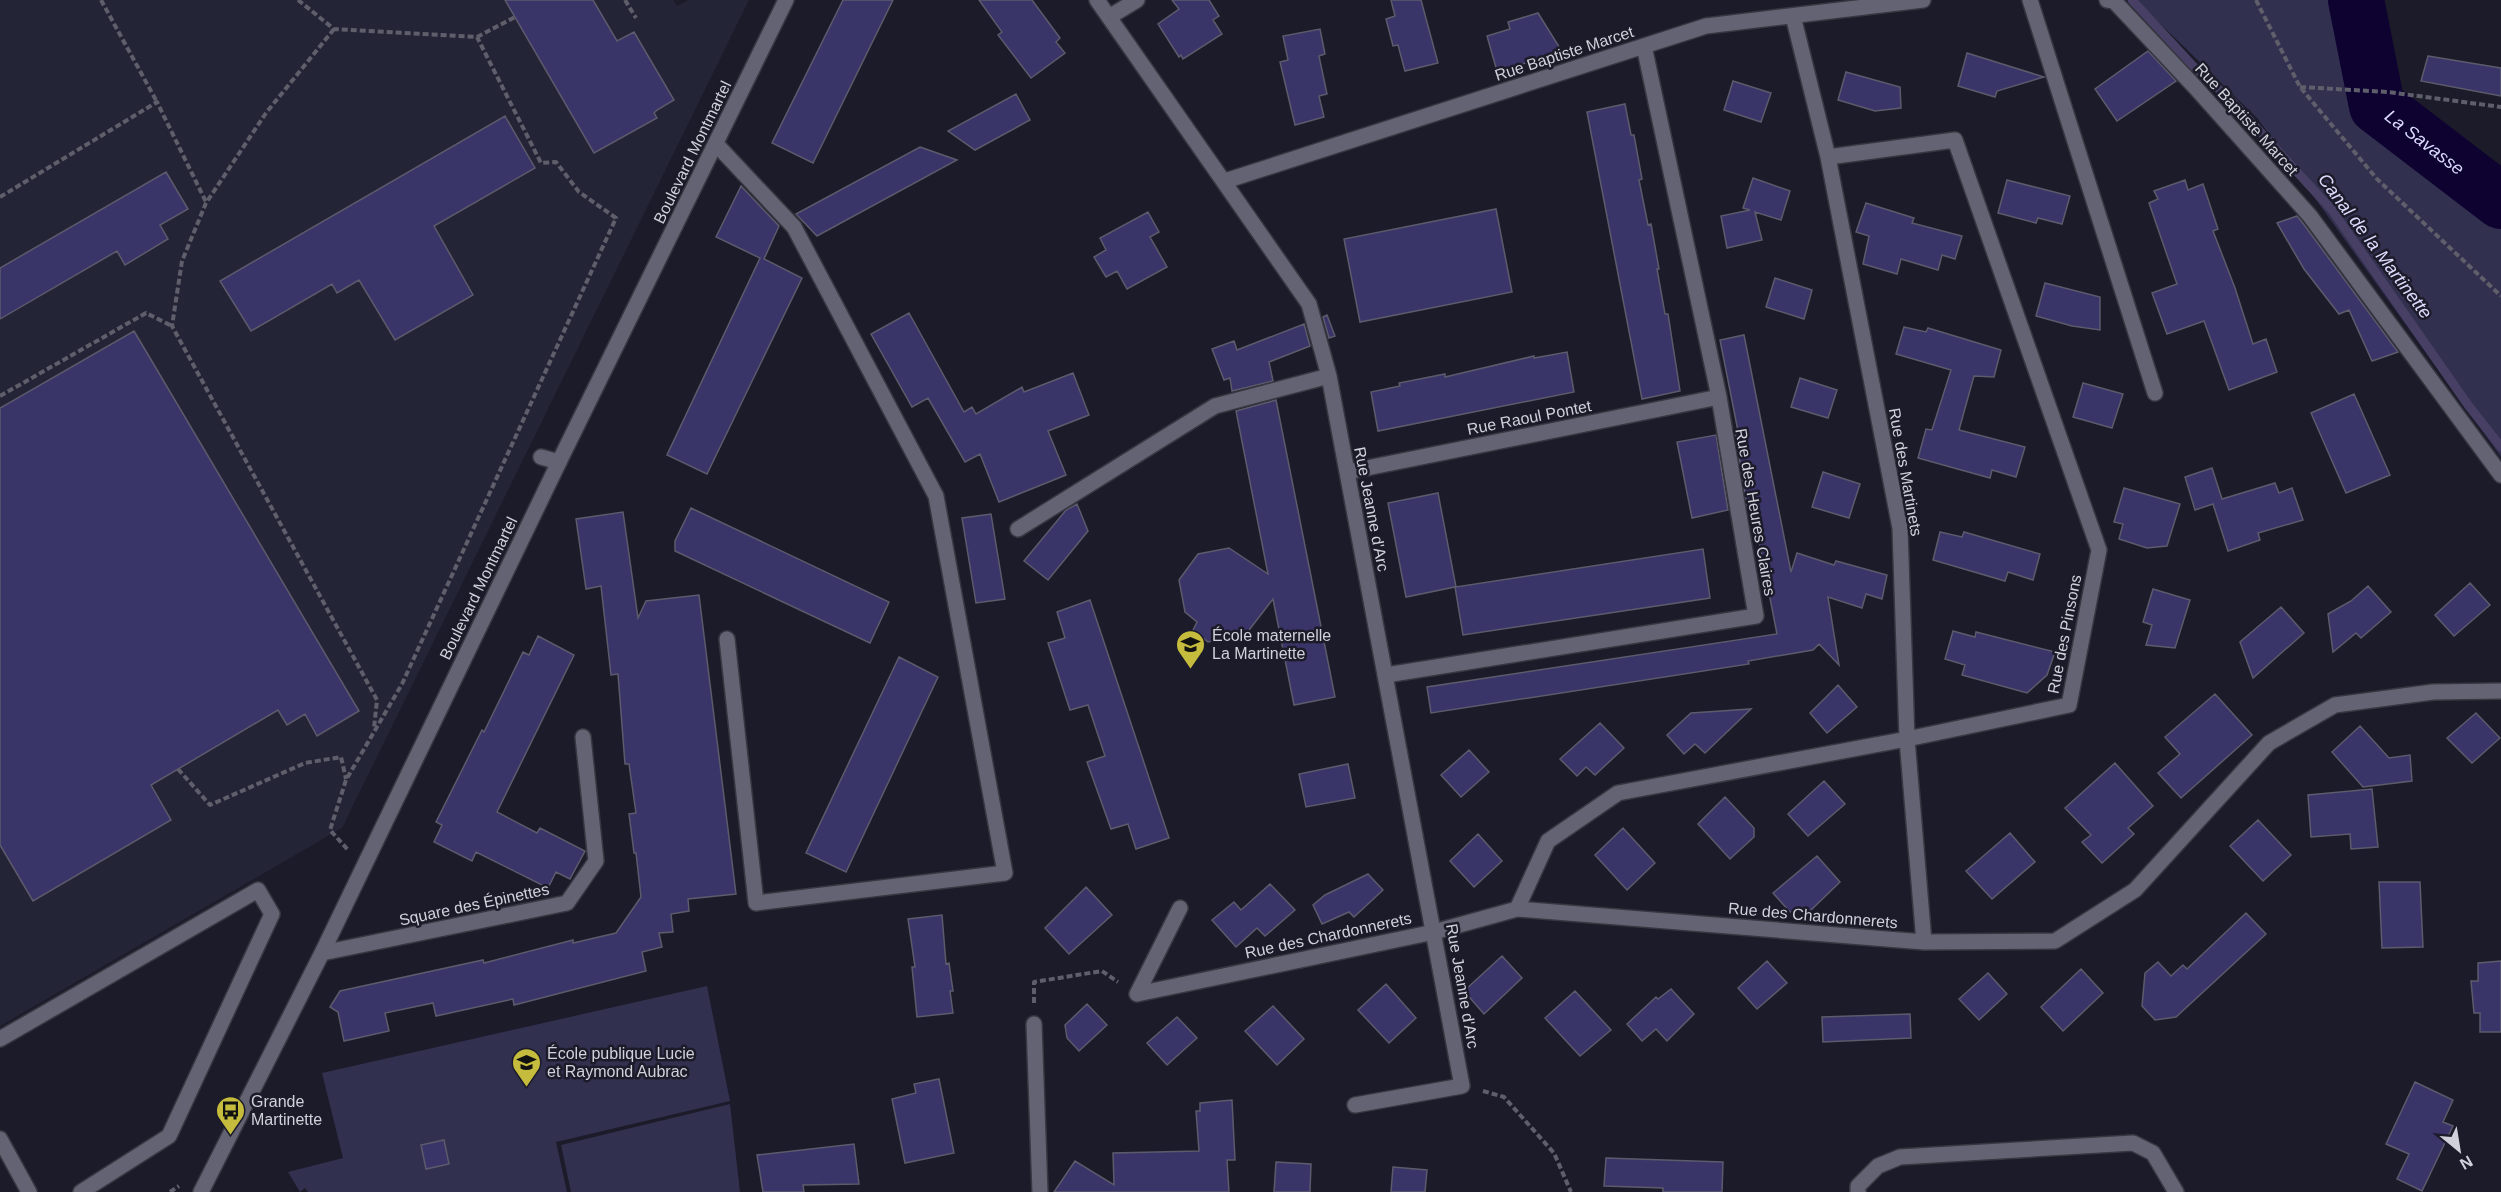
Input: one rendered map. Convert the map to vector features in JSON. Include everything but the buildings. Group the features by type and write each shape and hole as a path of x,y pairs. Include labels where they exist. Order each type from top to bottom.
{"street":[{"name":"Boulevard Montmartel","path":"201,1192 322,953 559,462 786,0"},
{"name":"Rue Jeanne d'Arc","path":"1097,0 1309,304 1329,376 1462,1086"},
{"path":"1109,18 1137,0"},
{"name":"Rue Baptiste Marcet","path":"1225,182 1706,26 1923,0"},
{"path":"2030,0 2155,393"},
{"name":"Rue Baptiste Marcet","path":"2108,0 2114,1 2310,216 2501,475"},
{"name":"Rue des Martinets","path":"1793,16 1828,157 1900,528 1907,740 1924,942"},
{"name":"Rue des Heures Claires","path":"1386,675 1756,616 1719,397 1644,46"},
{"name":"Rue des Pinsons","path":"1517,909 1548,841 1618,793 1907,740 2069,705 2099,550 1955,140 1828,157"},
{"path":"716,144 794,227 936,496 1005,873 756,903 727,639"},
{"path":"1017,529 1215,406 1329,376"},
{"name":"Rue Raoul Pontet","path":"1347,472 1719,397"},
{"path":"541,457 559,462"},
{"name":"Rue des Chardonnerets","path":"1137,994 1434,932 1517,909 1924,942 2055,941 2135,890 2269,743 2335,705 2433,692 2501,691"},
{"name":"Square des Épinettes","path":"322,953 567,903 596,861 583,737"},
{"path":"0,1039 258,890 272,914 169,1136 81,1192"},
{"path":"1137,994 1180,908"},
{"path":"1034,1024 1040,1192"},
{"path":"1355,1105 1462,1086"},
{"path":"0,1139 29,1192"},
{"path":"1858,1192 1858,1186 1878,1166 1899,1157 2133,1143 2153,1153 2176,1192"}],"path":[{"path":"101,0 157,102 206,203"},
{"path":"298,0 334,29 477,37 515,17"},
{"path":"626,0 636,18"},
{"path":"2256,0 2300,87 2378,179 2501,296"},
{"path":"172,326 182,261 206,203 266,112 334,29"},
{"path":"348,851 330,830 346,780 402,684 616,218 579,192 556,162 540,163 477,37"},
{"path":"2300,87 2388,92 2501,107"},
{"path":"0,197 157,102"},
{"path":"0,396 146,313 172,326 377,700 374,732"},
{"path":"178,769 210,805 305,763 341,757 346,780"},
{"path":"1034,982 1102,971 1137,994"},
{"path":"1462,1086 1504,1096 1554,1153 1571,1192"}],"shaded area":[{"path":"0,0 673,0 677,6 688,0 749,0 342,828 0,1026"},
{"path":"2136,0 2338,0 2358,115 2501,215 2501,457 2258,119"},
{"name":"École publique Lucie et Raymond Aubrac","path":"707,986 730,1101 556,1142 567,1192 308,1192 305,1188 300,1192 288,1172 343,1158 322,1073"},
{"path":"730,1104 740,1192 571,1192 561,1145"}],"waterway":[{"name":"Canal de la Martinette","path":"2132,0 2193,66 2232,101 2332,210 2468,405 2501,447"},
{"name":"La Savasse","path":"2356,0 2377,106 2501,201"}],"place":[{"name":"École maternelle La Martinette","path":"1191,670"},
{"name":"École publique Lucie et Raymond Aubrac","path":"526,1088"},
{"name":"Grande Martinette","path":"230,1136"}]}
